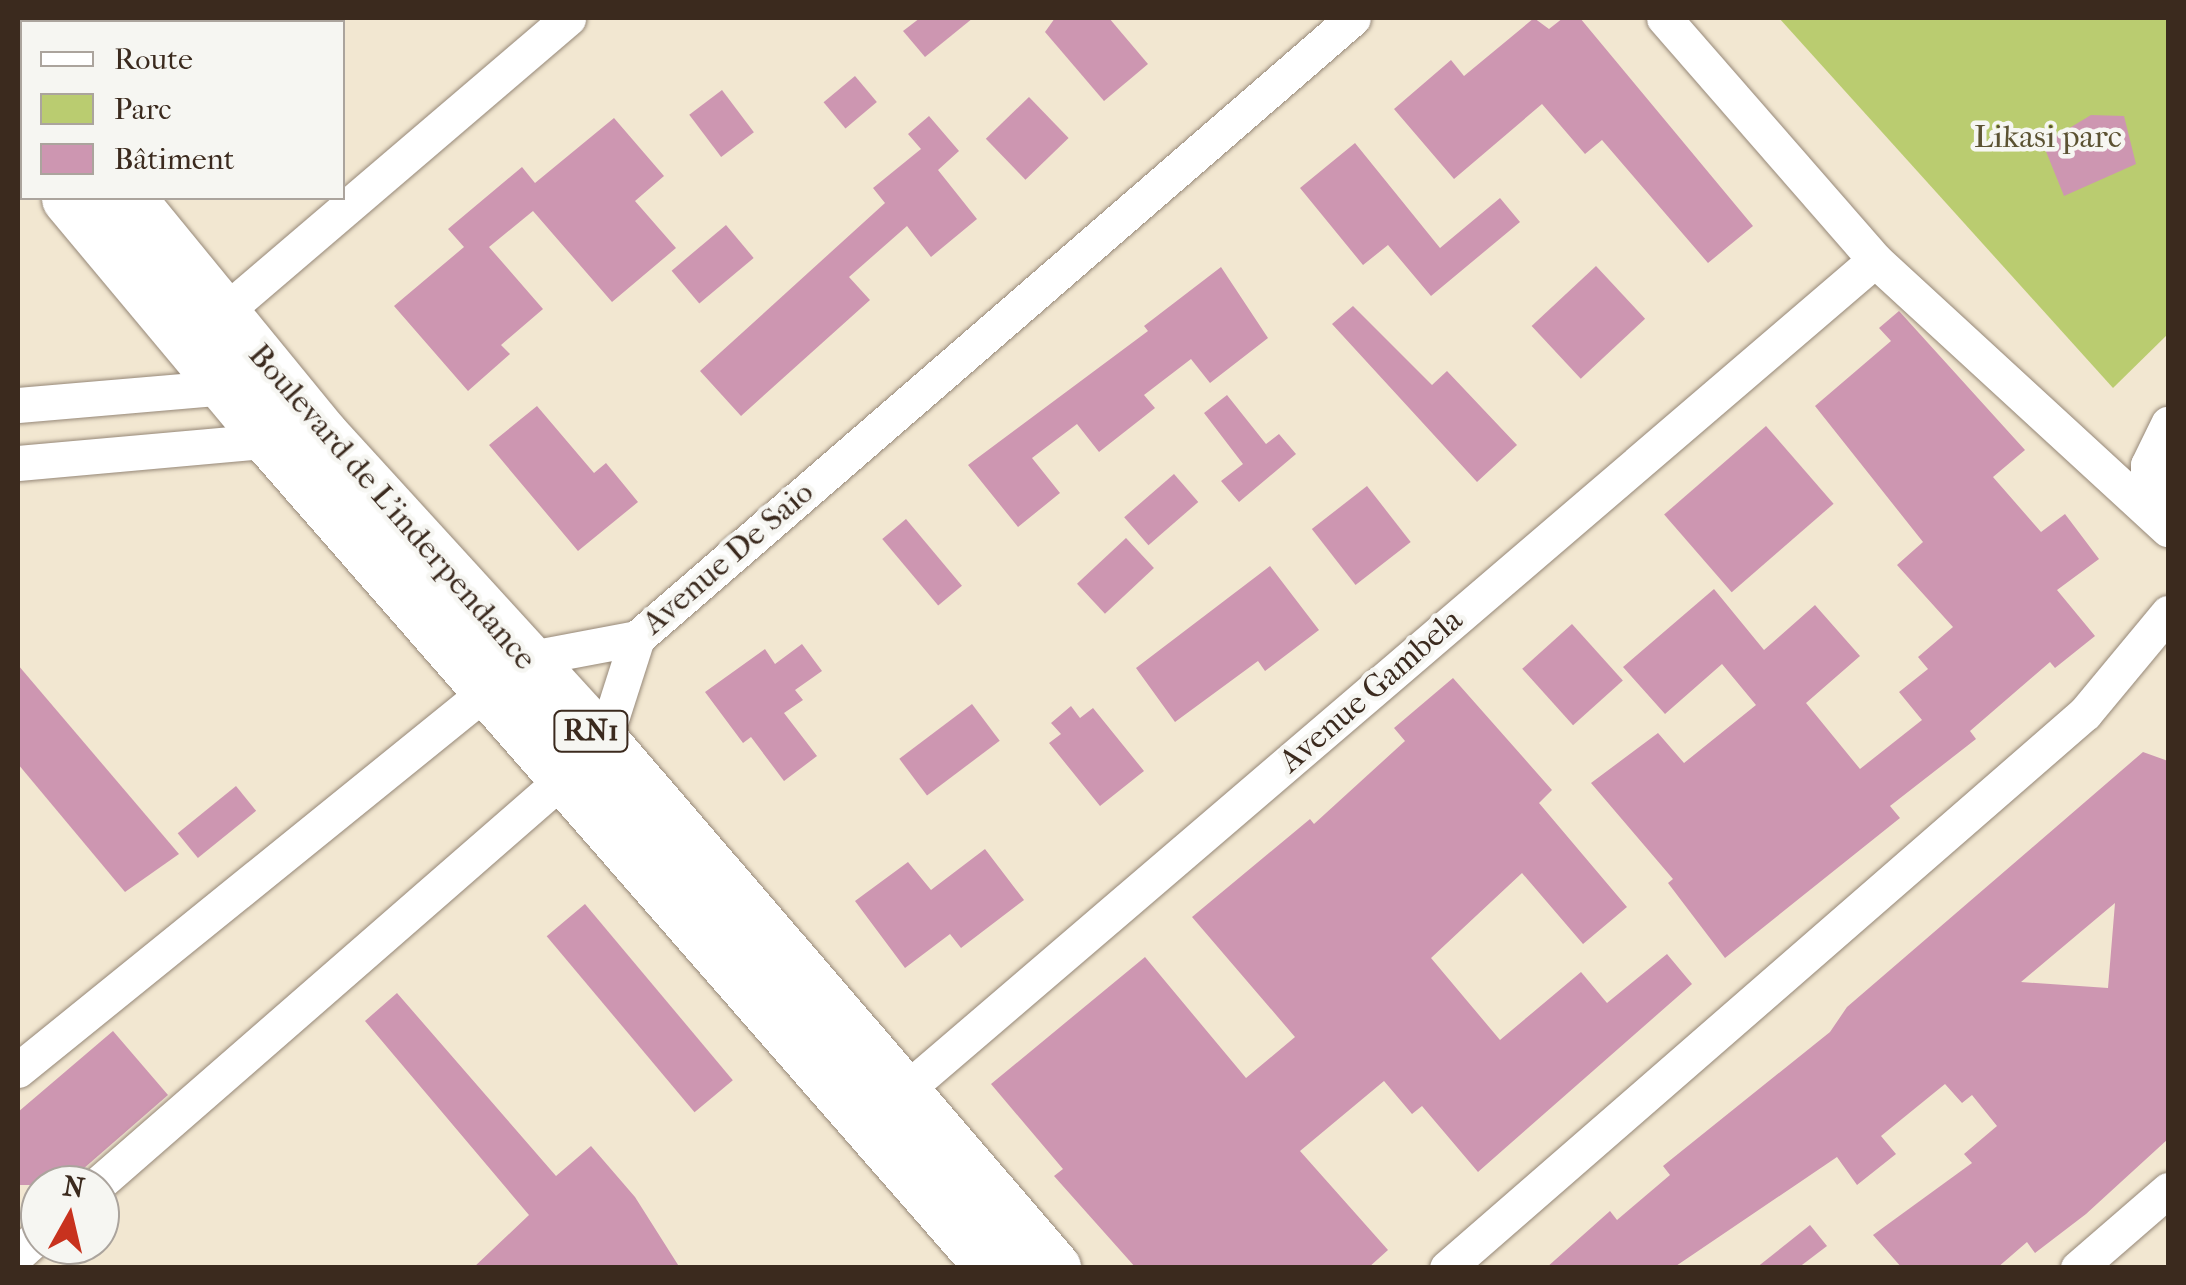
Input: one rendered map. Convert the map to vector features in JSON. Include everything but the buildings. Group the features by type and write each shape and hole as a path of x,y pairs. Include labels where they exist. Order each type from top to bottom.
{"highway":[{"name":"Boulevard de L'inderpendance","path":"71,200 252,384 296,438 510,672 886,1107 1053,1268"},
{"name":"Boulevard de L'inderpendance","path":"129,200 223,312 252,384"},
{"name":"Boulevard de L'inderpendance","path":"886,1107 994,1268"}],"street":[{"path":"223,312 568,18"},
{"name":"Avenue De Saio","path":"18,1070 510,672 637,638 1353,18"},
{"path":"1664,18 1874,260 2168,529"},
{"name":"Avenue Gambela","path":"886,1107 1874,260"},
{"path":"18,406 252,384"},
{"path":"2168,424 2148,465 2148,488 2168,529"},
{"path":"18,463 296,438"},
{"path":"1447,1268 2084,713 2168,613"},
{"path":"119,1165 586,759 637,638"},
{"path":"2078,1268 2168,1190"}],"green space":[{"name":"Likasi parc","path":"1779,18 2168,18 2168,334 2113,388"}]}
